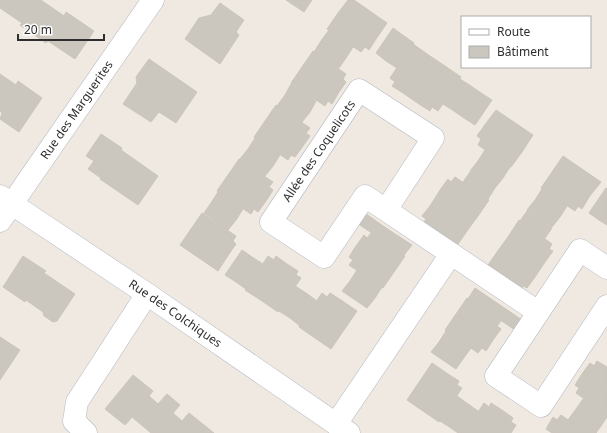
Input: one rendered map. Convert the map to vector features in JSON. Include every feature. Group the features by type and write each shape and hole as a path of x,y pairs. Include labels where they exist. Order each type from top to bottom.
{"street":[{"name":"Rue des Marguerites","path":"4,207 153,0"},
{"name":"Allée des Coquelicots","path":"386,210 433,138 359,90 272,222 324,257 365,196 538,312"},
{"name":"Rue des Colchiques","path":"4,207 148,294 343,428"},
{"path":"607,268 580,250 496,376 541,406 607,306"},
{"path":"343,428 451,254"},
{"path":"86,433 74,421 77,402 148,294"}],"building":[{"path":"0,0 41,0 64,16 66,12 94,31 75,59 48,41 46,43 20,25 22,23 0,8"},
{"path":"286,0 312,0 304,12"},
{"path":"348,0 354,0 387,23 376,39 338,13"},
{"path":"220,3 244,20 236,32 239,35 220,64 185,39 199,18 211,15"},
{"path":"338,13 376,39 369,50 365,47 361,52 327,29"},
{"path":"393,28 404,36 386,61 376,53"},
{"path":"329,30 353,47 346,58 321,41"},
{"path":"404,36 414,43 397,68 386,61"},
{"path":"321,41 346,58 339,68 314,52"},
{"path":"413,44 430,56 403,93 392,86 395,82 390,78"},
{"path":"313,51 346,74 343,79 346,82 339,92 302,67"},
{"path":"430,56 445,66 419,104 403,93"},
{"path":"149,59 197,92 176,123 159,112 151,122 123,104 137,83 136,77"},
{"path":"445,66 461,77 438,111 432,107 430,111 419,104"},
{"path":"302,67 339,92 332,104 328,101 325,106 291,83"},
{"path":"0,74 16,85 18,81 42,98 19,132 0,119 2,113 0,111"},
{"path":"460,79 471,86 454,111 443,104"},
{"path":"291,84 316,101 310,112 285,95"},
{"path":"471,86 481,93 464,118 454,111"},
{"path":"481,93 492,100 475,125 464,118"},
{"path":"285,95 310,112 302,122 277,106"},
{"path":"276,105 310,128 306,133 310,136 303,146 265,121"},
{"path":"496,110 533,135 522,152 484,126"},
{"path":"265,121 303,146 295,157 291,155 288,160 254,137"},
{"path":"484,126 522,152 511,167 478,145 481,139 477,136"},
{"path":"101,134 158,176 138,205 88,169 94,161 86,156"},
{"path":"255,138 280,155 273,166 248,149"},
{"path":"248,149 273,166 265,176 240,159"},
{"path":"485,150 510,167 503,178 478,161"},
{"path":"563,156 601,182 589,197 552,172"},
{"path":"239,159 273,182 269,187 273,190 266,201 228,175"},
{"path":"478,161 503,178 495,188 470,171"},
{"path":"470,172 495,188 488,199 463,182"},
{"path":"552,172 589,197 582,209 578,206 575,211 541,188"},
{"path":"228,175 266,201 258,212 254,209 251,214 217,191"},
{"path":"455,177 489,200 478,216 440,190 448,179 451,182"},
{"path":"606,188 607,209 599,220 589,213"},
{"path":"542,189 567,206 560,217 535,200"},
{"path":"440,190 478,216 467,231 430,206"},
{"path":"218,192 243,209 236,220 211,203"},
{"path":"535,200 560,217 552,227 527,210"},
{"path":"211,203 236,220 228,230 204,213"},
{"path":"430,206 467,231 456,247 423,224 426,219 422,216"},
{"path":"607,209 607,225 599,220"},
{"path":"362,211 386,228 379,238 354,221"},
{"path":"527,211 552,228 545,238 520,221"},
{"path":"202,213 236,236 233,241 236,244 229,254 191,229"},
{"path":"519,220 552,244 549,249 553,251 545,262 508,237"},
{"path":"386,228 412,245 404,255 379,238"},
{"path":"191,229 229,254 218,271 180,245"},
{"path":"371,233 405,256 394,272 356,246 364,235 367,238"},
{"path":"508,237 545,262 535,277 497,252"},
{"path":"356,246 394,272 383,288 349,265 353,260 349,257"},
{"path":"242,250 252,257 236,282 225,275"},
{"path":"497,252 535,277 527,288 523,286 520,291 486,268"},
{"path":"23,256 46,271 44,273 75,294 57,321 53,322 44,316 43,312 26,300 25,302 3,287"},
{"path":"268,256 274,260 276,256 287,264 262,301 245,290"},
{"path":"252,257 263,264 246,289 236,282"},
{"path":"287,264 298,271 296,275 301,278 278,312 262,301"},
{"path":"357,270 382,287 375,298 350,281"},
{"path":"350,281 375,298 367,308 342,291"},
{"path":"295,286 306,293 290,318 279,311"},
{"path":"475,288 500,305 493,315 468,299"},
{"path":"306,293 317,301 300,326 290,318"},
{"path":"322,293 327,297 330,293 341,300 315,338 299,327"},
{"path":"467,298 501,321 497,326 501,329 493,340 456,314"},
{"path":"341,300 357,311 331,349 315,338"},
{"path":"500,305 525,322 518,332 493,315"},
{"path":"456,314 493,340 486,351 482,348 478,353 445,330"},
{"path":"446,331 471,348 463,359 439,342"},
{"path":"0,337 20,350 0,380"},
{"path":"439,342 463,359 456,369 431,352"},
{"path":"597,361 607,367 607,391 582,374 590,363 594,366"},
{"path":"432,363 448,374 423,411 407,400"},
{"path":"448,374 459,381 457,385 462,388 439,422 423,411"},
{"path":"582,374 607,391 607,415 576,393 579,388 575,385"},
{"path":"133,375 153,391 149,396 158,404 167,394 180,405 173,413 182,421 189,413 214,433 151,433 132,417 125,425 105,409"},
{"path":"457,396 468,404 451,428 440,421"},
{"path":"583,399 607,415 601,426 576,409"},
{"path":"484,403 489,407 491,403 502,410 487,433 464,433"},
{"path":"468,404 478,411 464,433 458,433 451,428"},
{"path":"576,409 601,426 596,433 587,433 568,420"},
{"path":"502,410 513,418 511,422 516,425 511,433 487,433"},
{"path":"561,415 587,433 552,433 546,429 553,417 557,420"}]}
